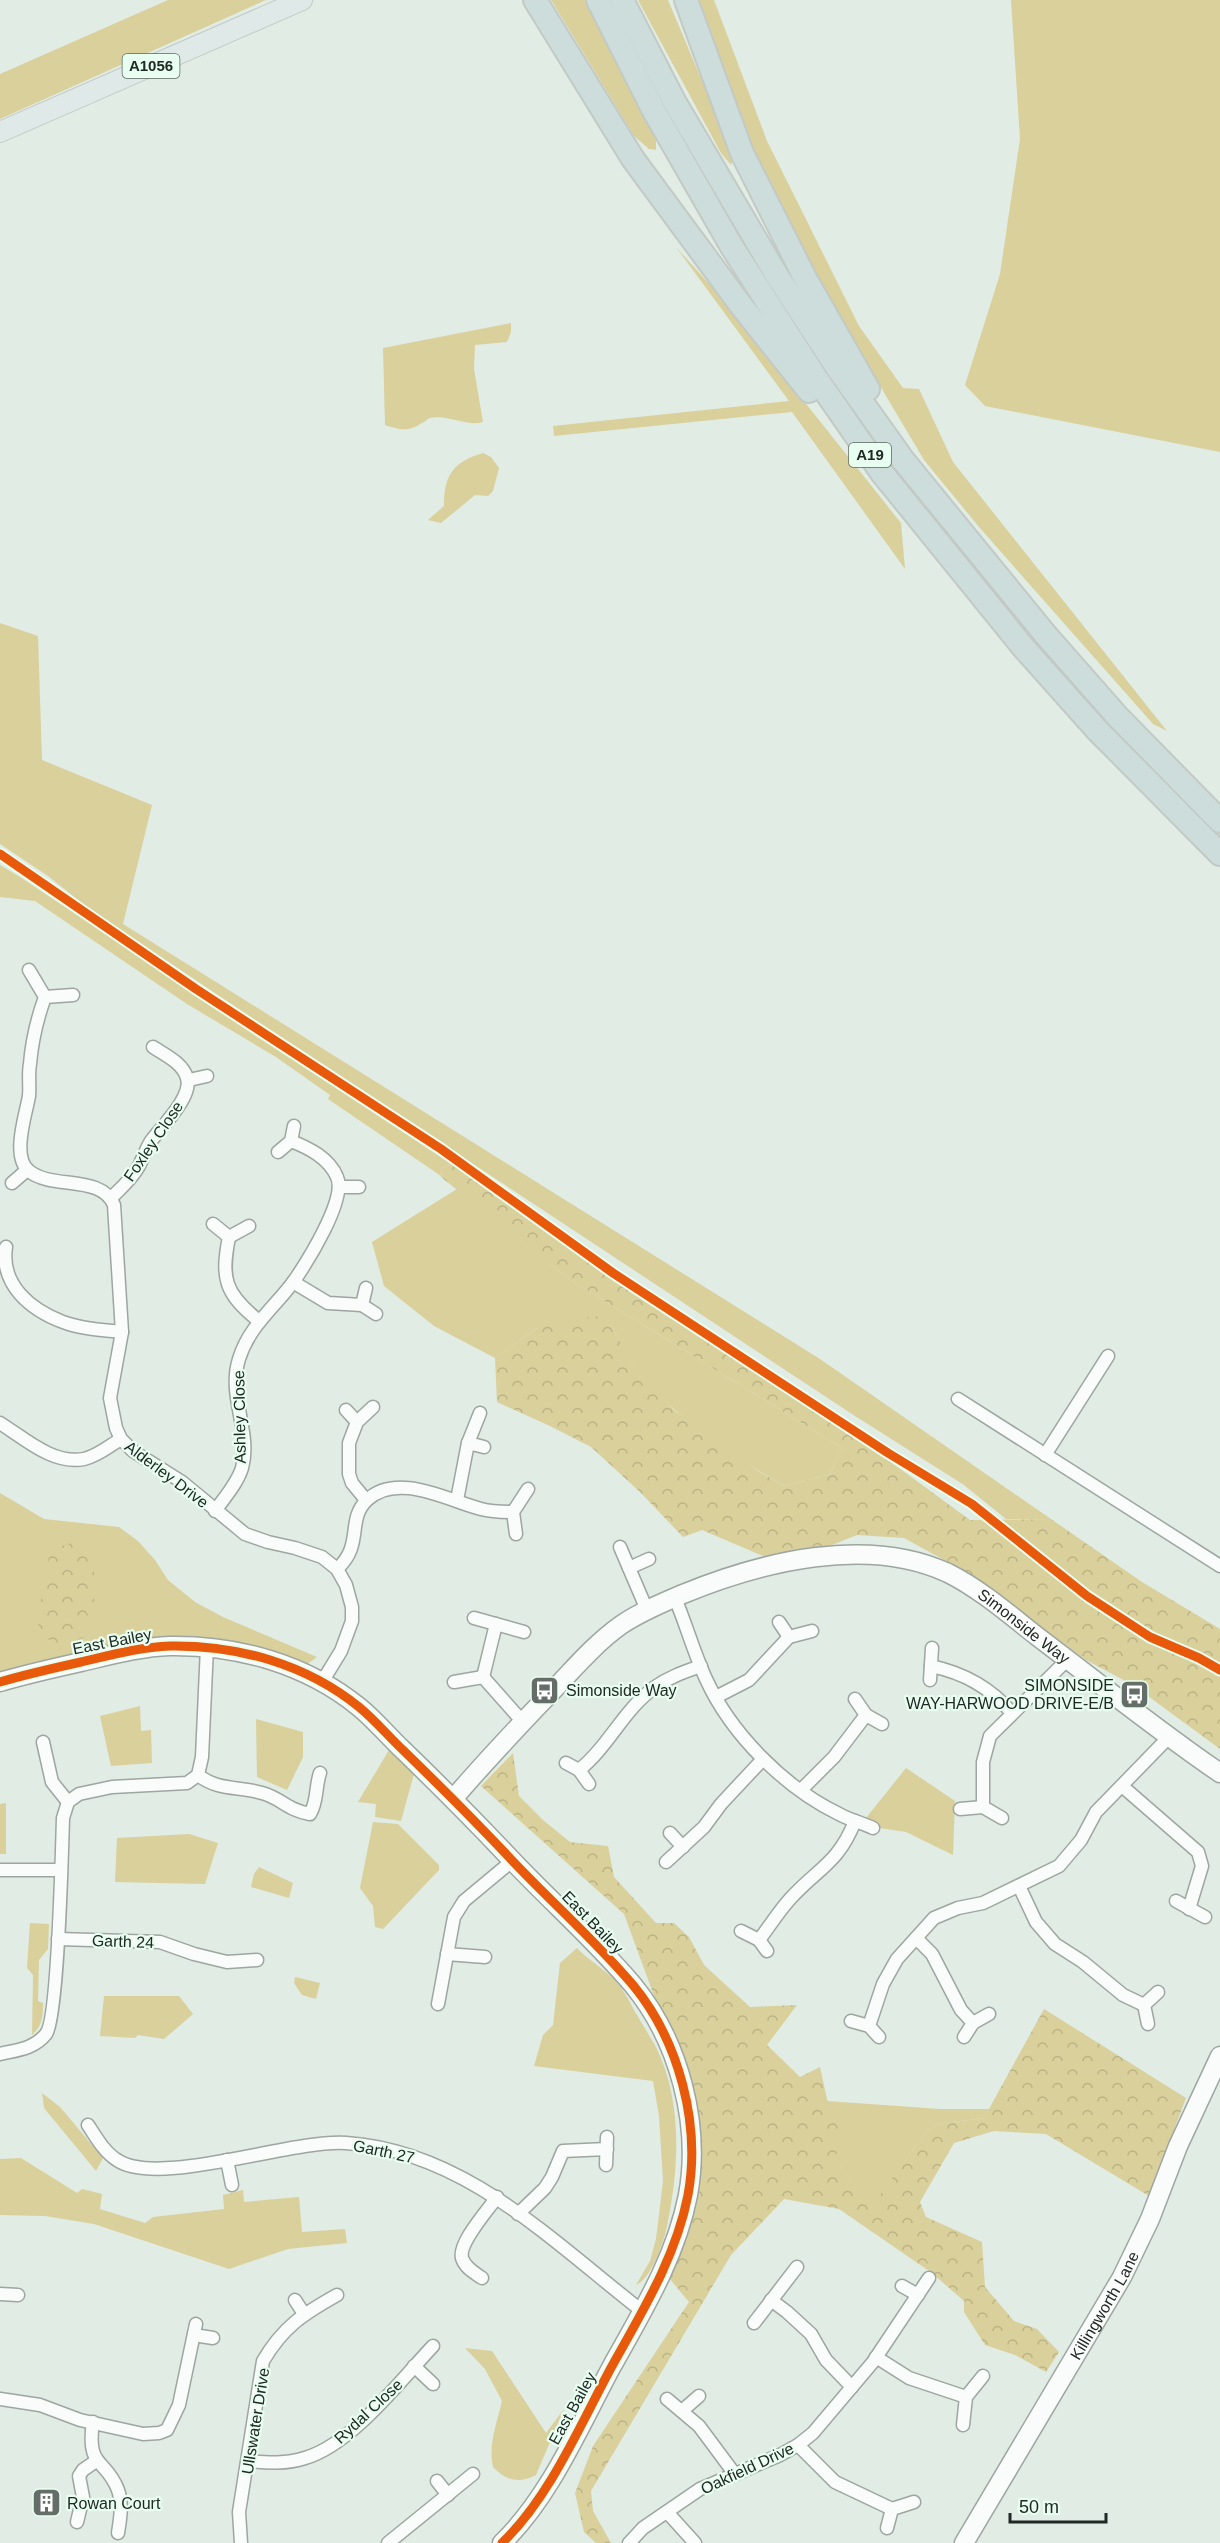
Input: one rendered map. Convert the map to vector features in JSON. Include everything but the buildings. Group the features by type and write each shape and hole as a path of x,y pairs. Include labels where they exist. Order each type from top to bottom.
{"highway":[{"name":"A19","path":"535,0 633,159 733,295 839,428 882,473"},
{"name":"A19","path":"598,0 654,111 732,247 816,378 882,473 1023,647 1097,730 1220,854"},
{"name":"A19","path":"622,0 674,101 776,274 834,363 903,460 1045,634 1110,709 1220,821"},
{"name":"A19","path":"686,0 742,153 805,278 888,422 903,460"}],"main road":[{"name":"A1056","path":"0,132 302,0"}],"street":[{"path":"29,970 45,997 36,1023 29,1066 29,1096 21,1131 22,1158 27,1170 47,1181 86,1186 100,1190 111,1198"},
{"path":"45,997 73,995"},
{"name":"Foxley Close","path":"153,1047 176,1062 189,1080"},
{"name":"Foxley Close","path":"189,1080 207,1076"},
{"name":"Foxley Close","path":"111,1198 138,1168 150,1142 170,1119 182,1099 189,1080"},
{"path":"278,1152 291,1141 294,1126"},
{"path":"291,1141 322,1158 338,1178 339,1187 359,1187"},
{"path":"12,1182 27,1170"},
{"name":"Ashley Close","path":"215,1511 231,1490 242,1469 243,1445 236,1402 236,1374 239,1359 259,1320 293,1282 316,1244 334,1205 339,1187"},
{"name":"Alderley Drive","path":"111,1198 117,1224 116,1246 122,1332 110,1398 111,1412 121,1439 133,1451 182,1482 245,1534 322,1557 337,1569"},
{"path":"213,1224 229,1237"},
{"path":"229,1237 249,1226"},
{"path":"229,1237 224,1265 225,1280 236,1298 259,1320"},
{"path":"6,1247 2,1257 3,1283 30,1306 63,1322 122,1332"},
{"path":"293,1282 328,1303 362,1305 376,1314"},
{"path":"362,1305 366,1288"},
{"path":"1045,1455 1108,1356"},
{"path":"958,1399 1220,1566"},
{"path":"366,1500 352,1483 347,1465 349,1443 357,1422 373,1407"},
{"path":"346,1410 357,1422"},
{"path":"457,1500 468,1443 480,1413"},
{"path":"0,1422 44,1451 60,1458 84,1459 100,1453 121,1439"},
{"path":"468,1443 484,1447"},
{"path":"321,1682 341,1651 352,1621 352,1607 346,1585 337,1569 349,1559 358,1514 366,1500 386,1490 411,1489 457,1500 480,1509 513,1512"},
{"path":"516,1534 513,1512 528,1489"},
{"path":"620,1547 647,1610"},
{"name":"Simonside Way","path":"454,1798 522,1721 597,1645 621,1625 647,1610 743,1572 787,1562 832,1556 893,1557 918,1562 948,1574 990,1601 1168,1738 1220,1773"},
{"path":"629,1568 650,1559"},
{"path":"675,1598 701,1666 716,1697 742,1738 763,1759 801,1790 838,1814 873,1828"},
{"path":"474,1618 524,1632"},
{"path":"779,1622 789,1637"},
{"path":"483,1677 496,1624"},
{"path":"716,1697 749,1680 760,1670 779,1645 789,1637 812,1631"},
{"name":"East Bailey","path":"0,1682 140,1649 169,1646 207,1647 269,1659 321,1682 359,1707 454,1798 634,1987 667,2041 680,2076 689,2114 691,2152 688,2194 675,2238 654,2289 542,2494 514,2532 502,2543"},
{"path":"0,2054 30,2048 47,2033 52,2009 58,1939 63,1818 68,1802 79,1794 101,1789 187,1783 198,1775 202,1757 207,1647"},
{"path":"930,1680 932,1648"},
{"path":"983,1807 985,1749 990,1736 1068,1659"},
{"path":"579,1770 595,1757 630,1711 652,1688 672,1676 701,1666"},
{"path":"931,1666 957,1671 974,1681 1012,1713"},
{"path":"483,1677 522,1721"},
{"path":"454,1682 483,1677"},
{"path":"855,1699 866,1715 882,1724"},
{"path":"801,1790 834,1757 866,1715"},
{"path":"868,2026 883,1984 897,1959 934,1918 958,1908 983,1903 1059,1866 1080,1840 1096,1812 1168,1738"},
{"path":"43,1742 52,1782 68,1802"},
{"path":"666,1862 704,1827 721,1804 763,1759"},
{"path":"566,1763 579,1770 589,1784"},
{"path":"198,1775 207,1782 224,1788 264,1793 295,1811 310,1814 315,1806 316,1784 320,1773"},
{"path":"1122,1786 1198,1852 1202,1866 1189,1909"},
{"path":"960,1809 983,1807 1002,1818"},
{"path":"759,1940 790,1899 833,1860 848,1838 855,1821"},
{"path":"670,1833 682,1847"},
{"path":"438,2004 454,1917 464,1901 512,1861"},
{"path":"0,1870 60,1870"},
{"path":"1019,1886 1036,1922 1055,1944 1083,1962 1123,1995 1144,2005"},
{"path":"1176,1901 1205,1917"},
{"path":"741,1931 759,1940 767,1951"},
{"path":"916,1938 932,1954 961,2010 973,2023"},
{"name":"Garth 24","path":"58,1939 160,1942 227,1962 257,1960"},
{"path":"447,1954 485,1957"},
{"path":"1144,2005 1158,1992"},
{"path":"1144,2005 1148,2024"},
{"path":"964,2037 973,2023 989,2014"},
{"path":"851,2021 868,2026 879,2037"},
{"name":"Killingworth Lane","path":"964,2543 1122,2277 1150,2219 1178,2146 1220,2056"},
{"name":"Garth 27","path":"88,2125 102,2146 118,2161 154,2170 321,2144 373,2146 429,2161 497,2198 642,2311"},
{"path":"518,2214 549,2182 563,2151 607,2143 606,2165"},
{"path":"227,2160 232,2185"},
{"path":"483,2278 469,2269 462,2259 462,2246 497,2198"},
{"path":"753,2323 797,2267"},
{"name":"Oakfield Drive","path":"629,2543 644,2528 700,2489 798,2445 813,2433 876,2357 929,2278"},
{"path":"902,2286 918,2295"},
{"path":"0,2294 18,2295"},
{"name":"Ullswater Drive","path":"241,2543 239,2512 249,2461 263,2361 274,2342 286,2328 304,2314 337,2295"},
{"path":"296,2300 304,2314"},
{"path":"771,2301 811,2334 826,2360 852,2387"},
{"path":"0,2399 40,2405 80,2420 143,2434 159,2433 167,2430 179,2405 195,2330 213,2338"},
{"name":"Rydal Close","path":"249,2461 290,2462 321,2452 368,2415 433,2346"},
{"path":"876,2357 909,2378 966,2397"},
{"name":"Rydal Close","path":"414,2366 433,2384"},
{"path":"963,2425 966,2397 983,2376"},
{"path":"682,2410 699,2396"},
{"path":"667,2399 699,2426 734,2473"},
{"path":"93,2422 91,2446 96,2461 113,2480 119,2493 118,2533"},
{"path":"798,2445 835,2482 892,2509 914,2502"},
{"path":"77,2522 83,2497 79,2476 83,2470 96,2461"},
{"path":"388,2543 473,2474"},
{"path":"437,2481 448,2495"},
{"path":"887,2528 892,2509"},
{"path":"667,2512 695,2543"}],"green space":[{"path":"168,0 266,0 0,119 0,74"},
{"path":"551,0 587,0 656,140 656,150 649,149 634,136"},
{"path":"638,0 668,0 734,157 731,165 721,153"},
{"path":"695,0 714,0 767,141 859,326 903,388 919,389 953,462 1167,731 1153,724 979,527 924,460 825,293 742,131"},
{"path":"1011,0 1220,0 1220,452 985,406 965,385 1000,274 1020,139"},
{"path":"676,247 721,297 901,523 905,569 792,412 554,436 553,426 789,401"},
{"path":"511,323 511,332 507,342 475,345 474,369 483,422 470,423 437,417 408,429 385,425 383,348"},
{"path":"483,453 491,457 499,468 493,491 488,496 475,495 441,523 428,520 444,506 446,486 452,471 464,461"},
{"path":"0,623 38,636 42,760 152,805 123,924 820,1359 1051,1519 1006,1519 964,1485 855,1416 264,1026 87,907 48,876 0,844"},
{"path":"0,865 451,1164 442,1168 441,1176 328,1099 330,1095 276,1057 187,1004 35,901 0,897"},
{"path":"451,1164 634,1292 851,1433 970,1520 1051,1519 1142,1582 1220,1629 1220,1749 1133,1685 1086,1660 966,1572 904,1538 857,1535 817,1551 763,1556 702,1530 683,1537 640,1492 591,1447 497,1402 495,1358 537,1328 596,1316 612,1328 633,1364 674,1410 758,1471 785,1486 830,1474 842,1448 569,1279 441,1177 442,1168"},
{"path":"457,1189 569,1279 842,1448 830,1474 785,1486 723,1447 664,1400 630,1360 612,1328 537,1328 495,1358 434,1326 384,1286 372,1242"},
{"path":"0,1493 44,1519 119,1527 138,1541 155,1560 168,1580 195,1602 223,1617 317,1657 306,1665 126,1643 0,1673"},
{"path":"74,1542 85,1547 94,1559 94,1624 83,1638 67,1643 54,1643 39,1633 38,1616 49,1556 62,1546"},
{"path":"140,1706 141,1731 151,1730 152,1763 111,1766 100,1716"},
{"path":"256,1719 303,1732 303,1757 287,1790 257,1777"},
{"path":"389,1750 414,1774 401,1821 375,1817 376,1804 358,1802"},
{"path":"513,1753 519,1796 570,1842 608,1846 614,1877 656,1923 674,1923 689,1937 704,1965 750,2007 797,2005 767,2045 800,2077 820,2067 830,2113 849,2117 835,2158 870,2209 927,2130 945,2123 984,2118 1044,2009 1186,2098 1149,2196 1046,2134 994,2131 954,2143 920,2202 926,2217 982,2242 985,2287 1014,2321 1037,2329 1059,2352 1046,2372 1015,2355 985,2345 964,2312 964,2301 932,2273 839,2209 784,2199 731,2255 591,2491 593,2511 611,2543 596,2543 584,2532 575,2493 593,2446 689,2302 664,2272 699,2185 698,2118 680,2046 657,2004 624,1914 481,1786"},
{"path":"906,1768 955,1801 953,1855 906,1832 880,1828 866,1818"},
{"path":"6,1803 6,1854 0,1854 0,1804"},
{"path":"373,1822 398,1824 439,1865 439,1870 383,1929 375,1927 373,1906 360,1888"},
{"path":"189,1834 218,1843 205,1884 115,1882 117,1838"},
{"path":"259,1867 293,1883 289,1898 251,1887 254,1874"},
{"path":"30,1923 49,1924 48,1949 39,1960 38,2001 43,2003 42,2017 40,2025 32,2035 33,1975 27,1968"},
{"path":"577,1948 609,1974 624,1991 656,2047 671,2090 675,2113 676,2158 671,2204 660,2250 647,2276 636,2285 650,2261 656,2239 663,2181 659,2116 653,2081 534,2066 543,2035 553,2025 560,1963"},
{"path":"295,1977 320,1983 316,1999 302,1995 294,1983"},
{"path":"104,1996 179,1996 193,2014 164,2039 138,2035 135,2038 100,2036"},
{"path":"42,2093 60,2107 103,2158 96,2171 44,2108"},
{"path":"827,2101 940,2109 989,2109 984,2118 945,2123 927,2130 870,2210 835,2158"},
{"path":"21,2158 77,2193 82,2189 102,2194 100,2209 145,2223 153,2217 224,2209 223,2195 243,2190 244,2202 299,2197 302,2232 345,2229 347,2243 288,2249 229,2269 94,2224 45,2216 0,2215 0,2159"},
{"path":"465,2348 492,2351 546,2433 564,2409 536,2475 524,2480 513,2480 493,2467 492,2442 502,2401 485,2369"}],"cycle path":[{"path":"0,854 196,989 441,1149 613,1273 888,1453 972,1504 1087,1596 1150,1637 1199,1658 1220,1670"},
{"path":"0,1682 126,1652 170,1646 221,1649 246,1654 270,1660 317,1679 359,1707 376,1723 603,1951 633,1985 663,2031 683,2084 691,2140 691,2168 683,2218 657,2284 563,2459 535,2504 502,2543"}],"place":[{"name":"Simonside Way","path":"545,1690"},
{"name":"SIMONSIDE WAY-HARWOOD DRIVE-E/B","path":"1135,1694"},
{"name":"Rowan Court","path":"46,2503"}]}
